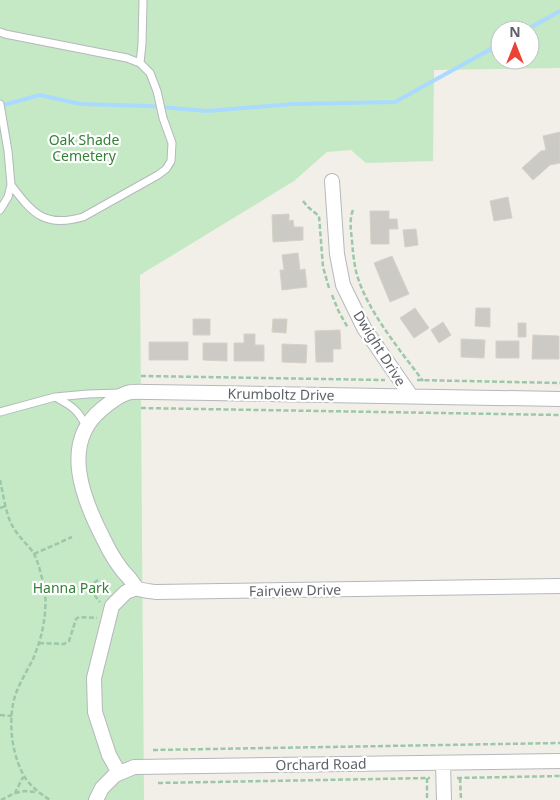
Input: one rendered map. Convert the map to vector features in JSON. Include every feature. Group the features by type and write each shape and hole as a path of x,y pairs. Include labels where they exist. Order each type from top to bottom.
{"street":[{"name":"Dwight Drive","path":"332,181 337,254 343,285 364,328 411,396"},
{"name":"Krumboltz Drive","path":"138,588 111,555 92,516 78,459 82,435 86,426 107,404 127,393 560,399"},
{"name":"Fairview Drive","path":"138,588 156,592 560,586"},
{"path":"120,773 109,755 94,712 94,678 112,606 126,592 138,588"},
{"name":"Orchard Road","path":"96,800 102,788 115,775 134,767 560,761"},
{"path":"443,763 444,800"}],"lane":[{"path":"140,63 143,0"},
{"path":"0,32 127,58 140,63 150,73 172,143 171,161 166,170 84,217 66,221 48,220 36,214 23,201 11,184"},
{"path":"0,104 8,151 11,184 8,197 0,210"},
{"path":"0,412 55,398 88,394 127,393"},
{"path":"55,398 70,405 81,415 86,426"}],"path":[{"path":"353,210 350,218 352,247 358,277 378,318 423,381"},
{"path":"141,376 388,380"},
{"path":"414,380 560,383"},
{"path":"141,408 560,415"},
{"path":"0,480 10,521 34,554 44,590 46,612 34,658 13,703 11,725 13,742 23,777 37,792 50,800"},
{"path":"0,508 6,506"},
{"path":"34,554 72,537"},
{"path":"98,580 88,587 102,604"},
{"path":"39,643 64,644 70,641 76,619 79,617 100,618"},
{"path":"0,715 12,716"},
{"path":"153,750 560,744"},
{"path":"451,778 560,776"},
{"path":"15,793 23,777"},
{"path":"427,778 427,800"},
{"path":"158,783 434,778"},
{"path":"460,778 461,800"},
{"path":"1,800 15,793 25,791 37,792"}],"green space":[{"path":"0,0 560,0 560,68 540,68 540,20 490,20 490,69 434,70 433,161 366,163 351,150 327,152 294,181 140,275 144,800 0,800"}],"building":[{"path":"560,132 560,163 550,165 533,180 522,168 541,151 546,150 543,136"},
{"path":"508,197 512,218 494,221 490,201"},
{"path":"370,211 389,211 389,219 397,219 398,229 389,229 389,244 371,244"},
{"path":"289,214 289,221 293,220 294,227 303,227 303,240 273,242 272,215"},
{"path":"416,229 418,245 405,247 403,230"},
{"path":"298,253 300,270 305,269 307,287 282,290 280,270 284,270 282,255"},
{"path":"392,256 409,294 390,302 374,263"},
{"path":"415,308 429,328 414,338 400,318"},
{"path":"476,308 490,308 490,327 475,326"},
{"path":"193,319 210,319 210,335 193,335"},
{"path":"273,319 287,319 286,333 272,332"},
{"path":"443,322 451,335 439,343 431,330"},
{"path":"518,323 526,323 526,337 518,337"},
{"path":"340,330 341,349 333,349 333,362 316,362 315,331"},
{"path":"244,334 255,334 255,345 264,345 264,361 234,361 234,343 244,343"},
{"path":"533,335 559,336 559,359 532,359"},
{"path":"461,339 485,340 484,358 461,357"},
{"path":"496,341 519,341 519,358 496,358"},
{"path":"149,342 188,342 188,360 149,360"},
{"path":"203,343 227,343 227,361 203,360"},
{"path":"282,344 307,345 306,363 282,362"}],"waterway":[{"path":"540,22 560,11"},
{"path":"0,106 40,95 80,104 149,106 207,111 294,104 395,102 490,50"}],"park label":[{"name":"Oak Shade Cemetery","path":"84,148"},
{"name":"Hanna Park","path":"71,587"}]}
